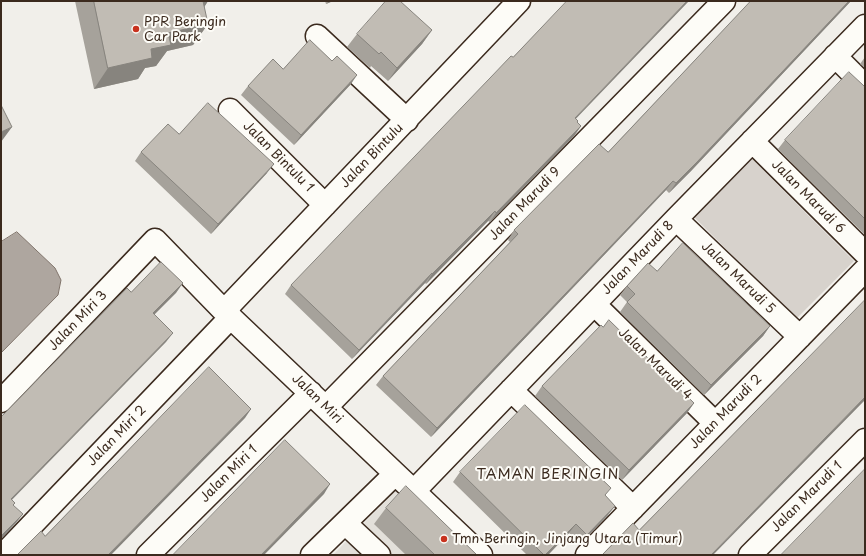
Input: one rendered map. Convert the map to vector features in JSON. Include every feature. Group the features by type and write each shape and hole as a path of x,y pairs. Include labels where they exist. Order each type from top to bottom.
{"street":[{"name":"Jalan Bintulu","path":"228,314 325,205 519,1"},
{"name":"Jalan Marudi 9","path":"318,400 724,1"},
{"name":"Jalan Marudi 8","path":"414,491 676,219 865,26"},
{"path":"317,36 406,120"},
{"path":"835,56 865,86"},
{"name":"Jalan Bintulu 1","path":"230,110 325,205"},
{"name":"Jalan Marudi 6","path":"752,141 865,253"},
{"name":"Jalan Marudi 5","path":"676,219 800,337"},
{"name":"Jalan Miri","path":"155,240 228,314 481,555"},
{"name":"Jalan Miri 3","path":"1,401 155,240"},
{"name":"Jalan Marudi 2","path":"587,555 865,270"},
{"name":"Jalan Marudi 4","path":"594,304 716,423"},
{"name":"Jalan Miri 2","path":"3,555 228,314"},
{"path":"511,390 633,508"},
{"name":"Jalan Miri 1","path":"148,555 318,400"},
{"name":"Jalan Marudi 1","path":"750,555 865,440"},
{"path":"312,555 395,474"},
{"path":"345,522 379,555"}],"shaded area":[{"path":"751,158 854,261 796,319 693,216"},
{"path":"17,232 55,268 61,280 58,295 1,353 1,242"},
{"path":"397,489 468,555 333,555"}],"building":[{"name":"PPR Beringin Car Park","path":"94,1 203,1 208,24 168,33 171,45 151,49 152,58 108,68"},
{"path":"386,1 400,1 432,30 397,68 381,52 379,54 357,34"},
{"path":"567,1 687,1 575,118 581,126 496,213 495,211 432,273 359,350 291,285 511,56 513,57"},
{"path":"751,1 849,1 697,162 676,183 673,181 437,428 383,376 518,234 514,230 599,144 608,152"},
{"path":"310,40 332,61 337,56 357,75 301,135 248,86 273,59 283,69"},
{"path":"849,72 865,87 865,219 785,140"},
{"path":"208,103 274,164 218,224 141,152 168,124 179,134"},
{"path":"1,105 12,127 1,132"},
{"path":"683,243 770,326 711,385 627,302 635,294 627,286 648,263 657,271"},
{"path":"161,262 183,283 153,313 173,333 11,499 15,503 13,505 23,514 1,536 1,417 127,288 131,292"},
{"path":"865,300 865,397 711,555 603,554 633,523 639,530"},
{"path":"609,320 694,403 629,470 542,386 601,325 603,327"},
{"path":"209,367 251,409 108,555 17,555 41,531 45,536"},
{"path":"525,405 611,488 605,495 615,506 587,535 576,524 545,555 460,472"},
{"path":"285,440 330,484 261,555 173,555"},
{"path":"865,469 865,555 781,555"},
{"path":"406,486 477,555 435,555 386,508"}],"place":[{"name":"PPR Beringin Car Park","path":"136,29"},
{"name":"Tmn Beringin, Jinjang Utara (Timur)","path":"444,539"}],"district":[{"name":"TAMAN BERINGIN","path":"548,475"}]}
